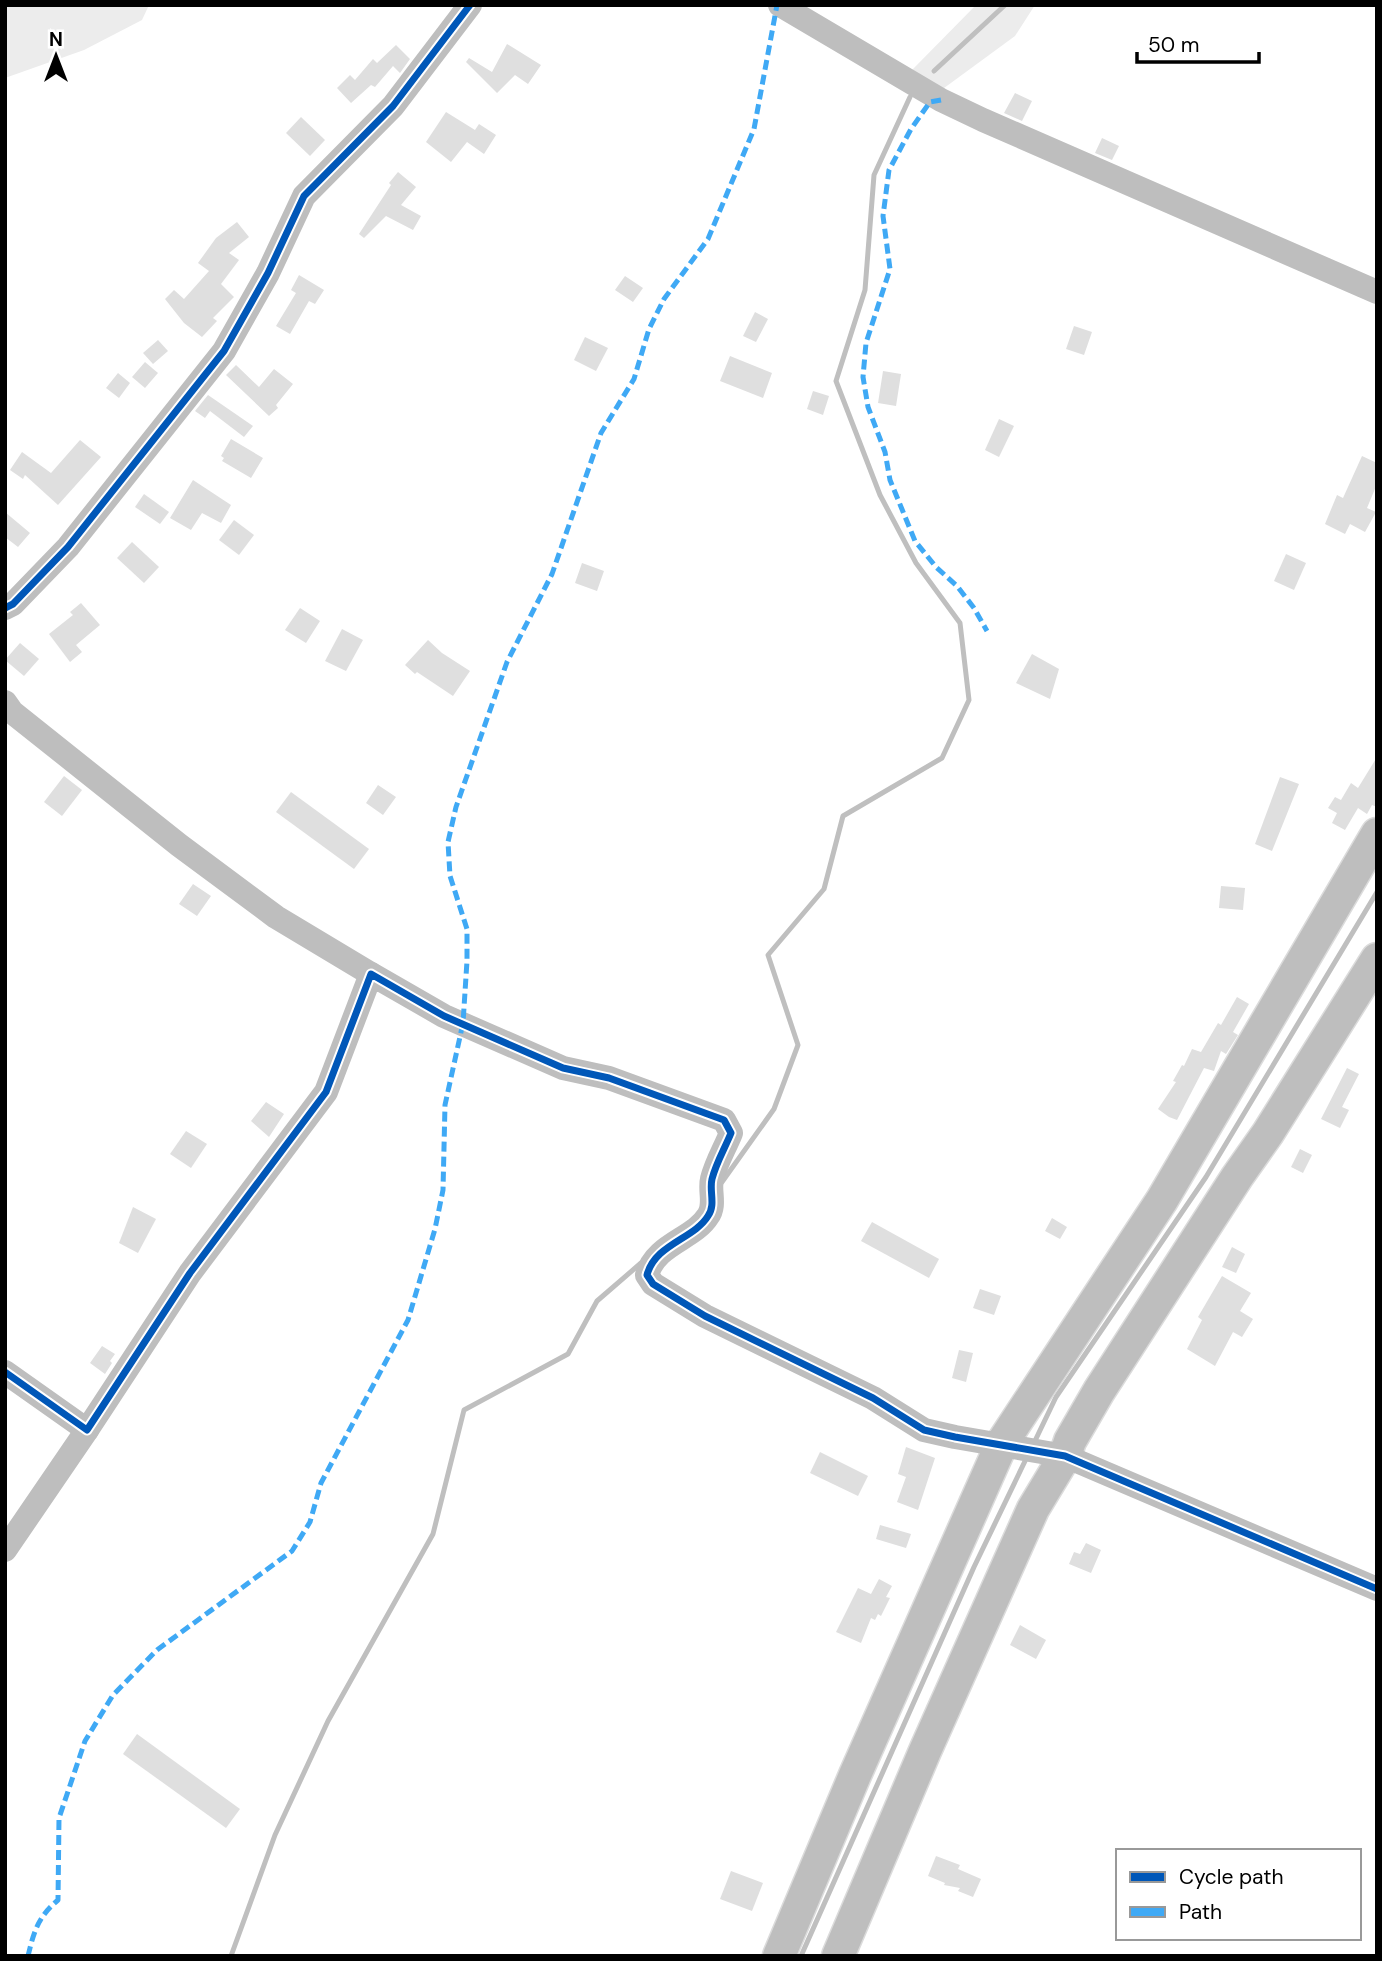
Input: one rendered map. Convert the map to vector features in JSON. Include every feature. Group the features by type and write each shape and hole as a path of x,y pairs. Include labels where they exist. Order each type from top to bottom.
{"main road":[{"path":"779,1956 855,1775 1162,1200 1377,834"},
{"path":"1030,1450 1070,1440 1377,959"},
{"path":"838,1956 925,1751 1028,1520 1030,1450"}],"street":[{"path":"5,608 13,604 68,547 224,351 268,273 304,196 393,106 470,5"},
{"path":"780,5 941,100 983,121 1377,292"},
{"path":"5,702 12,712 276,917 371,974 444,1016 563,1068 609,1078 723,1120 731,1133 712,1178 708,1218 651,1262 648,1275 653,1284 705,1316 873,1398 924,1430 1030,1450 1377,1589"},
{"path":"5,1550 190,1273 326,1092 371,974"},
{"path":"5,1372 87,1430"}],"shaded area":[{"path":"5,5 149,5 142,20 84,50 5,78"},
{"path":"976,5 1035,5 1015,36 940,91 912,70"}],"building":[{"path":"507,44 541,65 528,84 515,75 497,93 466,62 469,58 492,72"},
{"path":"396,45 410,59 400,73 393,66 375,87 371,85 351,103 337,88 350,75 355,80 373,59 377,63"},
{"path":"1015,93 1032,101 1022,121 1004,113"},
{"path":"446,112 475,130 479,124 496,135 484,154 467,142 451,162 426,142"},
{"path":"301,117 325,140 310,156 286,133"},
{"path":"1102,138 1119,146 1112,160 1095,153"},
{"path":"398,172 416,187 401,205 421,216 413,230 386,216 364,238 359,234"},
{"path":"237,222 249,237 229,253 239,260 221,284 234,297 213,318 217,321 202,337 184,323 165,299 174,290 184,299 209,271 198,263 216,238"},
{"path":"299,275 324,290 315,304 309,301 290,334 276,326 296,293 291,290"},
{"path":"625,276 643,288 633,302 615,290"},
{"path":"755,312 768,319 756,342 743,336"},
{"path":"1074,326 1092,332 1084,355 1066,349"},
{"path":"585,337 608,348 596,371 574,360"},
{"path":"158,340 168,351 153,364 143,353"},
{"path":"730,356 772,373 763,398 720,381"},
{"path":"145,362 158,373 145,388 132,377"},
{"path":"236,365 259,387 274,369 293,384 276,405 278,408 269,416 226,375"},
{"path":"883,371 901,374 896,406 878,403"},
{"path":"118,373 130,383 119,398 106,388"},
{"path":"813,391 829,396 823,415 807,409"},
{"path":"208,395 253,426 244,437 210,411 205,418 195,411"},
{"path":"999,419 1014,426 999,457 985,450"},
{"path":"231,439 263,458 251,478 222,461 224,458 221,456"},
{"path":"80,440 101,457 58,505 25,475 23,479 10,470 22,452 51,473"},
{"path":"1362,456 1377,463 1377,484 1367,508 1376,512 1365,532 1350,524 1345,534 1325,524 1337,495 1343,498"},
{"path":"193,480 231,505 221,523 202,513 191,530 170,518"},
{"path":"144,494 169,512 160,524 135,507"},
{"path":"5,512 30,533 18,547 5,537"},
{"path":"234,520 254,535 239,555 219,540"},
{"path":"132,542 159,567 144,583 117,558"},
{"path":"1286,554 1306,563 1294,590 1274,581"},
{"path":"582,563 604,571 597,591 575,583"},
{"path":"81,603 100,625 76,645 82,652 70,662 49,634 73,615 70,612"},
{"path":"300,608 320,621 306,643 285,630"},
{"path":"342,629 363,640 346,671 325,661"},
{"path":"428,640 442,653 470,671 453,696 417,672 415,674 405,665"},
{"path":"20,643 39,659 24,676 5,660"},
{"path":"1032,654 1059,669 1050,699 1016,683"},
{"path":"1377,757 1377,807 1372,805 1367,814 1358,808 1345,830 1332,823 1337,813 1328,808 1335,797 1341,800 1351,783 1358,788"},
{"path":"64,776 82,790 62,816 44,802"},
{"path":"1280,777 1299,784 1272,851 1255,844"},
{"path":"378,785 396,797 383,815 366,803"},
{"path":"291,792 369,849 354,869 276,812"},
{"path":"193,884 211,896 197,916 179,904"},
{"path":"1221,886 1245,888 1243,910 1219,908"},
{"path":"1237,997 1249,1004 1233,1032 1238,1035 1226,1054 1221,1051 1214,1071 1204,1068 1177,1120 1169,1117 1158,1109 1176,1082 1173,1081 1182,1065 1184,1066 1192,1049 1201,1052"},
{"path":"1347,1068 1359,1074 1342,1107 1349,1110 1340,1128 1321,1119"},
{"path":"266,1102 284,1114 269,1137 251,1121"},
{"path":"186,1131 207,1144 191,1168 170,1154"},
{"path":"1300,1149 1312,1155 1303,1173 1291,1167"},
{"path":"133,1207 156,1219 138,1253 119,1243"},
{"path":"1052,1218 1067,1227 1060,1239 1045,1231"},
{"path":"872,1222 939,1259 929,1278 861,1241"},
{"path":"1232,1247 1245,1254 1236,1273 1222,1267"},
{"path":"1222,1276 1251,1293 1240,1311 1253,1319 1242,1337 1233,1332 1215,1366 1187,1349 1202,1320 1198,1317"},
{"path":"980,1289 1001,1296 994,1315 973,1308"},
{"path":"102,1346 115,1354 105,1374 90,1363"},
{"path":"959,1350 973,1353 966,1382 952,1378"},
{"path":"906,1447 935,1458 918,1510 897,1502 906,1477 898,1474"},
{"path":"820,1452 868,1476 858,1496 810,1473"},
{"path":"880,1525 911,1534 906,1548 876,1539"},
{"path":"1086,1543 1101,1550 1091,1573 1069,1564 1074,1552 1080,1554"},
{"path":"879,1579 892,1586 886,1597 890,1598 881,1616 878,1614 875,1620 871,1618 861,1643 836,1632 858,1588 871,1594"},
{"path":"1020,1625 1046,1640 1036,1659 1010,1645"},
{"path":"137,1734 240,1809 226,1828 123,1754"},
{"path":"936,1856 960,1865 958,1869 981,1879 973,1897 958,1891 960,1888 944,1885 945,1883 928,1876"},
{"path":"731,1871 763,1883 752,1911 720,1899"}],"waterway":[{"path":"934,71 1005,5"},
{"path":"722,1182 774,1109 798,1045 768,955 824,889 843,816 942,758 969,700 960,623 916,563 880,495 836,381 865,290 874,175 910,97"},
{"path":"1033,1445 1056,1397 1206,1177 1377,892"},
{"path":"231,1956 275,1835 328,1721 433,1534 464,1410 568,1354 597,1301 641,1263"},
{"path":"801,1956 974,1567 1027,1457"}],"marked path":[{"path":"28,1956 38,1925 58,1900 59,1818 85,1741 113,1695 157,1650 292,1551 310,1522 321,1483 408,1320 435,1229 443,1190 445,1105 463,1023 467,929 450,876 448,842 456,807 507,662 552,574 601,433 634,379 649,329 664,299 708,239 754,129 777,5"},
{"path":"941,100 930,102 911,129 889,170 883,216 890,269 866,343 863,377 868,407 885,452 890,480 915,541 936,567 957,586 987,631"}],"cycle path":[{"path":"5,608 13,604 68,547 224,351 268,273 304,196 393,106 470,5"},
{"path":"5,1372 87,1430 190,1273 326,1092 371,974 444,1016 563,1068 609,1078 724,1120 731,1133 712,1179 710,1212 694,1231 658,1256 647,1275 653,1284 705,1316 873,1398 924,1430 1065,1456 1377,1589"}]}
